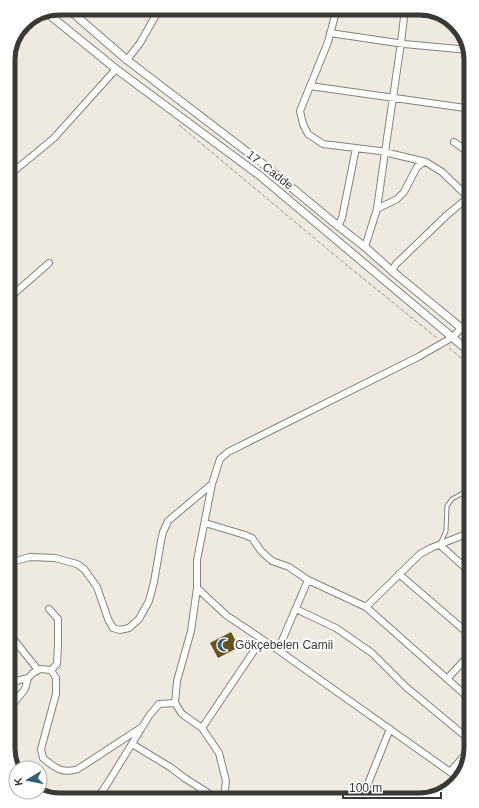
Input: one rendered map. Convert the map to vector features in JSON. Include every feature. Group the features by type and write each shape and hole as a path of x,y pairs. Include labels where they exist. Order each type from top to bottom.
{"street":[{"name":"17. Cadde","path":"75,15 127,60 264,164 462,328"},
{"path":"127,60 140,43 156,15"},
{"path":"335,15 330,33 300,111 303,124 308,134 322,144 385,152 424,162 442,172 464,192"},
{"path":"365,247 377,209 404,15"},
{"name":"17. Cadde","path":"50,16 116,69 259,174 464,347"},
{"path":"330,33 401,43 463,49"},
{"path":"15,170 54,138 116,69"},
{"path":"310,86 464,108"},
{"path":"454,142 464,149"},
{"path":"338,226 342,218 356,148"},
{"path":"377,209 397,199 404,192 417,167 424,162"},
{"path":"392,271 396,264 464,200"},
{"path":"15,293 49,263"},
{"path":"225,793 226,781 219,753 202,728 182,714 175,703 177,681 191,631 197,588 197,560 212,484 220,459 228,452 443,343 453,337 462,328"},
{"path":"15,561 30,557 55,558 77,564 84,569 97,587 108,619 113,628 120,630 129,628 139,619 149,601 154,582 160,541 168,521 212,484"},
{"path":"205,523 252,538 261,551 272,561 288,567 308,580 366,607 464,694"},
{"path":"366,607 420,554 464,535"},
{"path":"440,545 464,567"},
{"path":"399,574 464,630"},
{"path":"278,650 308,580"},
{"path":"197,588 226,615 455,775"},
{"path":"296,609 336,628 372,653 406,687 464,734"},
{"path":"49,610 58,619 57,664 51,670"},
{"path":"202,728 262,639"},
{"path":"15,645 38,670"},
{"path":"447,679 464,661"},
{"path":"15,701 25,689 28,678 33,673 40,669 51,670"},
{"path":"51,670 56,678 56,694 41,749 43,758 54,767 69,772 78,769 142,727"},
{"path":"15,681 28,678"},
{"path":"101,793 148,716 159,704 175,703"},
{"path":"364,793 390,729"},
{"path":"132,744 170,767 208,793"},
{"path":"450,772 463,757"}],"lane":[{"path":"440,545 446,531 448,506 452,499 464,493"}],"path":[{"path":"178,124 349,267 464,360"}],"building":[{"name":"Gökçebelen Camii","path":"231,632 239,647 218,658 210,643"}],"place":[{"name":"Gökçebelen Camii","path":"224,645"}]}
